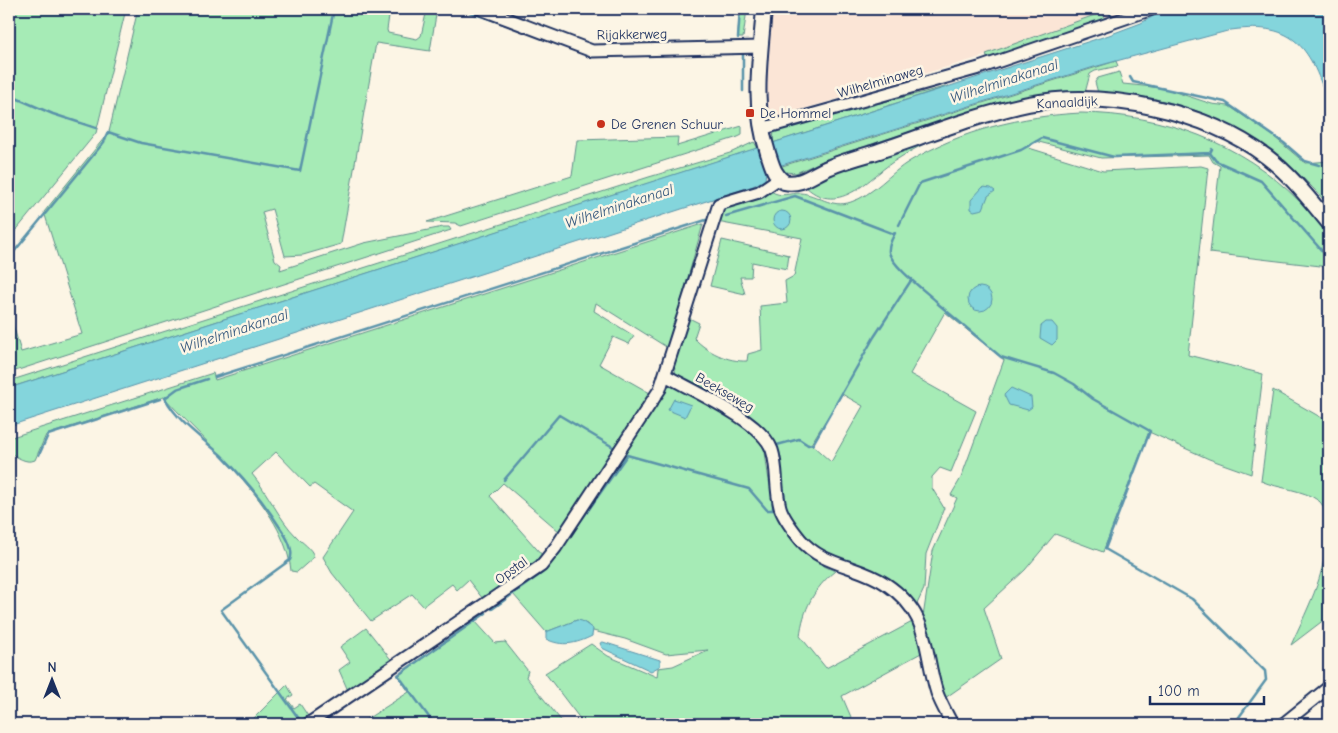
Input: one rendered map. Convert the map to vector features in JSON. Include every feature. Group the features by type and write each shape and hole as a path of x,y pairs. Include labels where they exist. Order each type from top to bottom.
{"main road":[{"path":"764,9 757,92 761,129 777,176"},
{"name":"Kanaaldijk","path":"777,176 792,184 801,182 828,167 1027,104 1046,101 1091,100 1127,102 1194,118 1216,128 1267,157 1304,193 1329,223"}],"street":[{"name":"Rijakkerweg","path":"481,9 592,51 761,47"},
{"name":"Wilhelminaweg","path":"761,129 979,68 1152,9"},
{"path":"665,375 719,204 759,192 777,176"},
{"name":"Opstal","path":"308,724 323,720 541,566 556,547 660,389 665,375"},
{"name":"Beekseweg","path":"665,375 742,418 764,437 772,450 780,507 794,532 805,545 828,560 867,574 886,584 915,611 927,641 937,693 952,724"},
{"path":"1283,724 1329,687"}],"shaded area":[{"path":"764,9 1136,9 1080,28 769,119 764,66"}],"green space":[{"path":"9,9 126,9 96,133 9,239"},
{"path":"138,9 390,9 388,33 417,39 421,36 427,9 437,9 430,51 376,43 341,244 303,255 285,256 272,209 262,212 275,260 281,265 280,270 364,243 443,227 449,227 451,230 9,373 9,311 21,352 82,334 44,212 109,132"},
{"path":"739,9 747,9 743,38 738,38"},
{"path":"1103,12 1106,24 988,61 986,54"},
{"path":"1116,61 1118,66 1095,71 1090,74 1085,93 1042,94 998,103 829,158 796,173 785,172 779,167"},
{"path":"1119,72 1123,84 1163,88 1212,104 1229,106 1273,136 1305,163 1329,161 1329,206 1282,159 1255,140 1226,124 1196,111 1164,101 1131,95 1098,93 1095,82 1098,78"},
{"path":"949,86 773,143 774,129"},
{"path":"1081,113 1141,119 1199,135 1226,147 1252,162 1276,180 1315,218 1329,240 1329,267 1210,253 1220,166 1213,162 1209,155 1101,158 1035,141 1029,148 1103,171 1201,166 1208,168 1188,355 1263,374 1251,474 1209,459 1149,432 1103,552 1055,534 1025,570 984,608 1001,659 945,698 923,617 933,551 957,498 951,495 961,478 1004,360 945,312 910,374 976,411 951,472 940,468 932,477 932,488 944,508 926,554 924,589 917,604 897,587 832,557 808,541 790,518 785,505 774,449 760,424 676,375 674,365 689,318 699,323 694,338 705,348 725,358 747,361 748,354 762,350 760,306 787,303 785,281 794,276 802,238 717,222 722,209 771,191 782,195 807,194 837,204 844,204 859,199 910,161 950,141 993,126 1037,117","holes":["842,394 863,406 831,462 811,444"]},
{"path":"742,126 742,135 738,137 461,226 455,223 427,222 572,176 577,140 678,137 677,146"},
{"path":"944,134 902,156 865,184 843,196 831,198 819,195 806,187 815,179"},
{"path":"754,142 758,148 9,388 9,381 649,177 730,153"},
{"path":"703,224 668,348 596,303 594,311 634,336 629,344 613,337 599,364 650,393 560,532 503,483 490,496 543,556 529,569 483,599 468,580 457,590 452,584 423,606 412,594 371,621 332,573 323,557 353,512 314,484 310,487 276,452 252,474 284,522 313,554 314,557 297,572 291,571 286,547 275,523 259,500 221,456 164,397 46,435 35,460 25,461 9,452 9,438 213,373 215,380"},
{"path":"722,240 789,255 787,269 752,262 751,277 740,277 745,294 710,286"},
{"path":"667,381 722,411 737,421 759,441 765,452 775,508 790,538 801,551 816,562 835,571 815,592 807,608 800,636 826,668 914,621 923,652 842,696 854,724 584,724 545,673 591,644 608,656 657,677 658,668 673,666 708,650 666,654 625,639 593,631 587,624 577,620 546,632 513,594 543,570"},
{"path":"1273,390 1329,422 1329,616 1291,645 1317,586 1325,555 1326,522 1324,508 1313,497 1261,481"},
{"path":"475,621 495,643 505,642 528,671 526,677 564,724 359,724 409,692 398,676"},
{"path":"366,628 393,662 349,693 339,670 350,662 340,647"},
{"path":"287,685 293,695 287,699 294,708 300,704 310,719 303,724 248,724"}],"water":[{"name":"Wilhelminakanaal","path":"1166,9 1329,9 1329,105 1315,68 1298,43 1286,35 1271,30 1253,28 1231,30 1094,67 766,170 765,180 753,186 9,426 9,388 1109,35 1141,23"},
{"path":"983,187 991,188 995,191 988,196 983,209 974,211 971,209 971,200"},
{"path":"778,211 786,211 791,216 789,227 778,229 773,224 773,216"},
{"path":"980,287 989,290 992,299 989,308 980,311 971,308 968,299 971,290"},
{"path":"1046,322 1052,322 1057,328 1057,340 1052,345 1040,338 1041,326"},
{"path":"1011,388 1031,397 1032,407 1028,410 1009,405 1004,395"},
{"path":"674,399 691,405 685,417 668,410"},
{"path":"577,620 582,621 593,629 592,636 569,644 546,639 546,632"},
{"path":"603,642 660,660 660,666 651,671 602,648 600,643"}],"waterway":[{"path":"9,258 104,142 108,132 141,143 300,171 334,9"},
{"path":"460,9 511,26"},
{"path":"738,38 740,9"},
{"path":"1110,9 1111,17"},
{"path":"743,53 743,91"},
{"path":"1130,77 1133,82 1225,102 1284,143 1305,161 1319,165"},
{"path":"9,95 53,114 96,128"},
{"path":"899,225 920,183 1021,150 1042,138 1114,157 1210,153"},
{"path":"1212,149 1210,153 1216,161 1261,181 1329,259"},
{"path":"726,216 795,196 894,234"},
{"path":"215,377 706,220"},
{"path":"895,233 889,247 891,257 902,271 936,301"},
{"path":"777,445 799,439 808,445 813,444 874,337 912,279"},
{"path":"937,303 1001,357 1054,373 1074,384 1093,399 1150,431 1105,549 1192,599 1265,671 1266,680 1234,724"},
{"path":"207,379 177,389 165,398 183,422 221,455 252,489 284,534 289,542 291,551 290,560 221,610 302,723 300,724"},
{"path":"39,455 48,435 160,399"},
{"path":"504,480 559,415 613,447"},
{"path":"563,546 627,455 749,489 767,510 773,510 773,502"},
{"path":"782,482 785,500"},
{"path":"492,609 542,573 560,550"},
{"path":"434,724 398,675 486,613"}],"place":[{"name":"De Hommel","path":"750,113"},
{"name":"De Grenen Schuur","path":"601,124"}]}
